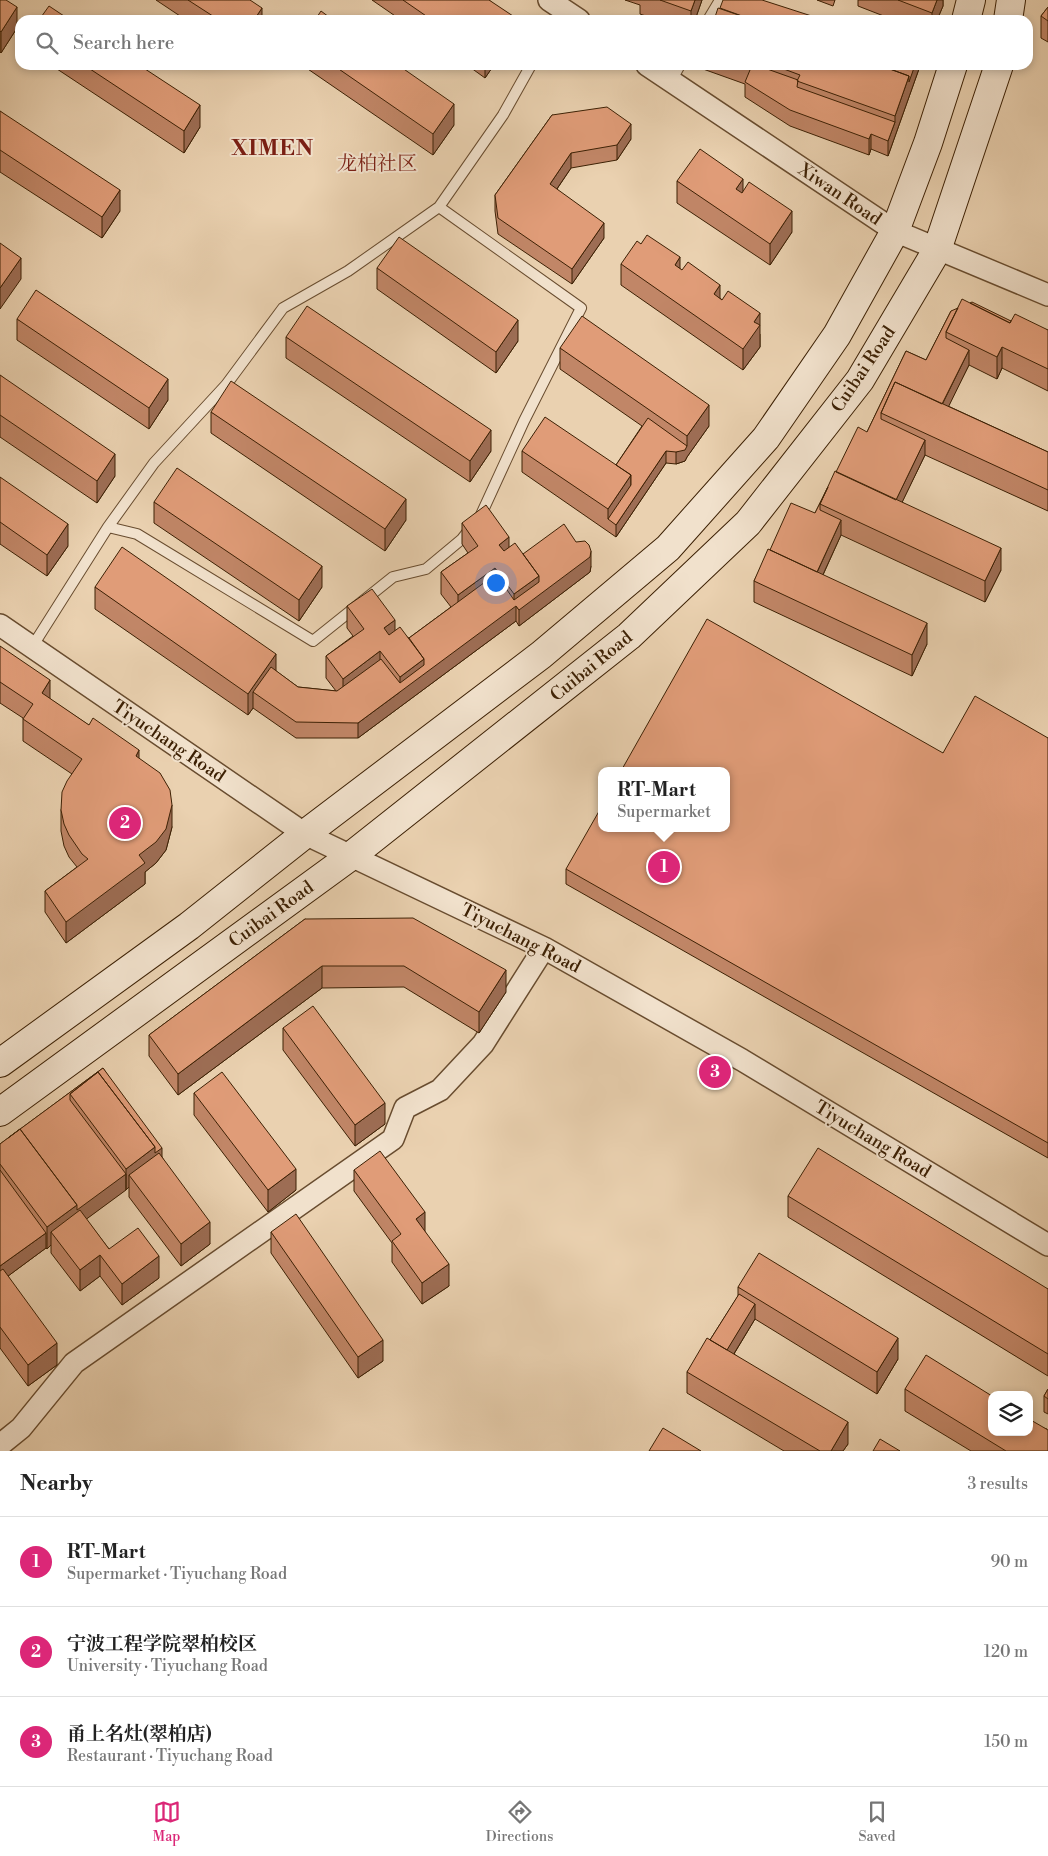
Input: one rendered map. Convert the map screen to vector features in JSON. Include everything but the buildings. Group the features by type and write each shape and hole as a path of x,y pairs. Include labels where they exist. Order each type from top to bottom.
{"main road":[{"path":"967,15 971,0"},
{"path":"1009,15 1011,0"},
{"path":"0,1063 189,926 305,834 541,655 668,548 766,438 837,335 895,230 928,142 951,70"},
{"name":"Cuibai Road","path":"0,1112 351,856 629,636 748,523 860,380 937,250 997,70"}],"street":[{"name":"Xiwan Road","path":"676,73 895,230 937,250 1048,295"},
{"name":"Tiyuchang Road","path":"0,625 305,834 544,948 751,1066 1048,1245"},
{"path":"0,1445 21,1428 74,1363 394,1139 405,1108 440,1090 483,1044 544,948"}],"lane":[{"path":"711,15 720,0"},
{"path":"32,647 108,527 154,463 226,385 283,308 348,271 438,208 503,115 528,70"},
{"path":"108,527 137,534 313,641 393,577 426,569 462,539 480,516 524,421 581,308 438,208"}],"place":[{"name":"宁波工程学院翠柏校区","path":"125,823"},
{"name":"RT-Mart","path":"664,867"},
{"name":"甬上名灶(翠柏店)","path":"715,1072"}],"district":[{"name":"XIMEN","path":"273,147"},
{"name":"龙柏社区","path":"377,163"}]}
